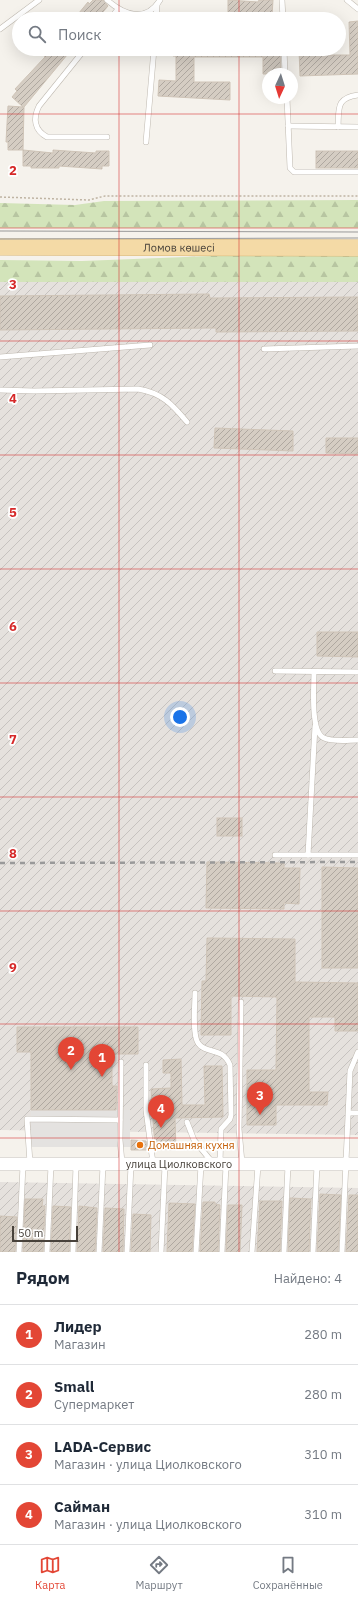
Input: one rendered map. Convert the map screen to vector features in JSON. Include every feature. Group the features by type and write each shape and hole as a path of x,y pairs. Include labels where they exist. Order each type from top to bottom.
{"main road":[{"name":"Ломов көшесі","path":"0,247 358,248"}],"street":[{"name":"улица Циолковского","path":"0,1164 352,1164"}],"lane":[{"path":"23,12 40,0"},
{"path":"107,0 118,10 124,12"},
{"path":"146,12 157,5 160,0"},
{"path":"282,0 283,12"},
{"path":"347,0 358,9"},
{"path":"156,12 157,5"},
{"path":"0,29 12,20"},
{"path":"79,56 39,106 35,117 35,124 40,132 47,137 106,137"},
{"path":"146,142 153,56"},
{"path":"284,56 285,68"},
{"path":"338,127 341,102 346,96 358,95"},
{"path":"287,104 290,168 294,172 358,172"},
{"path":"288,126 358,127"},
{"path":"0,357 150,345"},
{"path":"264,349 358,346"},
{"path":"0,390 34,391 138,389 151,391 161,396 174,407 186,422"},
{"path":"275,672 358,672"},
{"path":"308,855 315,726 314,672"},
{"path":"315,726 318,734 324,738 358,740"},
{"path":"275,855 358,855"},
{"path":"195,993 195,1035 197,1042 207,1049 221,1053 227,1058 230,1065 231,1115 230,1120 221,1129 196,1252"},
{"path":"241,1002 239,1129 242,1164"},
{"path":"342,1252 352,1164 350,1071 358,1052"},
{"path":"121,1062 120,1120 127,1164 128,1252"},
{"path":"146,1064 146,1110 159,1164 161,1252"},
{"path":"350,1113 358,1113"},
{"path":"19,1252 27,1164 27,1119 120,1120"},
{"path":"187,1122 194,1140 215,1164 222,1252"},
{"path":"46,1252 51,1164"},
{"path":"73,1252 76,1164"},
{"path":"99,1252 103,1164"},
{"path":"252,1252 258,1164"},
{"path":"284,1252 288,1164"},
{"path":"313,1252 317,1164"}],"path":[{"path":"0,197 89,200 105,196 358,196"}],"shaded area":[{"path":"0,282 358,282 358,1135 0,1130"},
{"path":"31,1110 130,1110 130,1147 31,1147"},
{"path":"0,1182 358,1188 358,1252 0,1252"}],"green space":[{"path":"358,200 358,228 0,228 0,203 75,205 104,201"},
{"path":"358,255 358,282 0,282 0,260 82,261 211,256"}],"building":[{"path":"93,0 103,0 108,6 103,12 80,12 88,2 89,4"},
{"path":"228,0 258,2 259,0 273,0 272,12 228,12"},
{"path":"358,21 358,74 300,76 299,56 350,55 349,22"},
{"path":"66,56 24,107 23,150 8,150 8,142 6,142 8,106 23,107 12,97 17,91 15,89 45,57"},
{"path":"176,56 280,56 281,68 263,68 263,57 194,57 194,82 230,82 230,100 158,96 159,80 176,81"},
{"path":"23,150 53,153 53,150 96,153 96,151 109,151 109,166 102,166 102,169 59,166 59,168 31,168 31,166 23,166"},
{"path":"316,151 358,151 358,168 316,168"},
{"path":"209,294 210,298 358,297 358,331 216,332 216,328 0,330 0,296"},
{"path":"215,428 293,431 293,451 214,448"},
{"path":"326,438 358,438 358,454 326,453"},
{"path":"317,632 358,632 358,657 317,656"},
{"path":"217,818 242,818 242,836 217,836"},
{"path":"207,862 284,863 284,868 300,868 299,904 284,903 284,909 206,908"},
{"path":"322,867 358,868 358,968 322,968"},
{"path":"207,938 295,939 295,982 358,983 358,1031 335,1031 335,1017 309,1017 309,1092 328,1092 327,1105 276,1105 276,1125 247,1125 247,1070 276,1070 277,997 231,996 231,1035 201,1035 202,981 206,981"},
{"path":"17,1027 138,1027 138,1054 112,1054 112,1086 117,1086 116,1110 31,1110 31,1052 17,1052"},
{"path":"181,1059 182,1105 205,1105 204,1066 222,1066 223,1117 175,1118 176,1150 155,1149 151,1089 171,1088 171,1073 163,1073 163,1060"},
{"path":"131,1140 146,1141 147,1150 131,1150"},
{"path":"320,1194 341,1195 338,1252 317,1252"},
{"path":"349,1195 358,1195 358,1252 346,1252"},
{"path":"290,1198 311,1199 309,1252 288,1252"},
{"path":"25,1199 43,1199 42,1206 45,1206 43,1252 23,1252"},
{"path":"260,1201 282,1201 280,1252 257,1252"},
{"path":"203,1202 215,1202 215,1204 220,1205 218,1252 200,1252"},
{"path":"169,1203 195,1204 192,1252 167,1252"},
{"path":"228,1205 242,1205 240,1252 226,1252"},
{"path":"53,1206 71,1207 69,1252 51,1252"},
{"path":"79,1206 97,1208 95,1252 77,1252"},
{"path":"105,1208 124,1209 123,1252 103,1252"},
{"path":"133,1214 151,1215 150,1252 131,1252"},
{"path":"0,1216 17,1217 15,1252 0,1252"}],"tram line":[{"path":"0,231 358,232"},
{"path":"0,239 358,238"}],"railway":[{"path":"0,863 358,862"}],"place":[{"name":"Small","path":"71,1070"},
{"name":"Лидер","path":"102,1077"},
{"name":"LADA-Сервис","path":"260,1115"},
{"name":"Сайман","path":"161,1128"},
{"name":"Домашняя кухня","path":"140,1145"}]}
